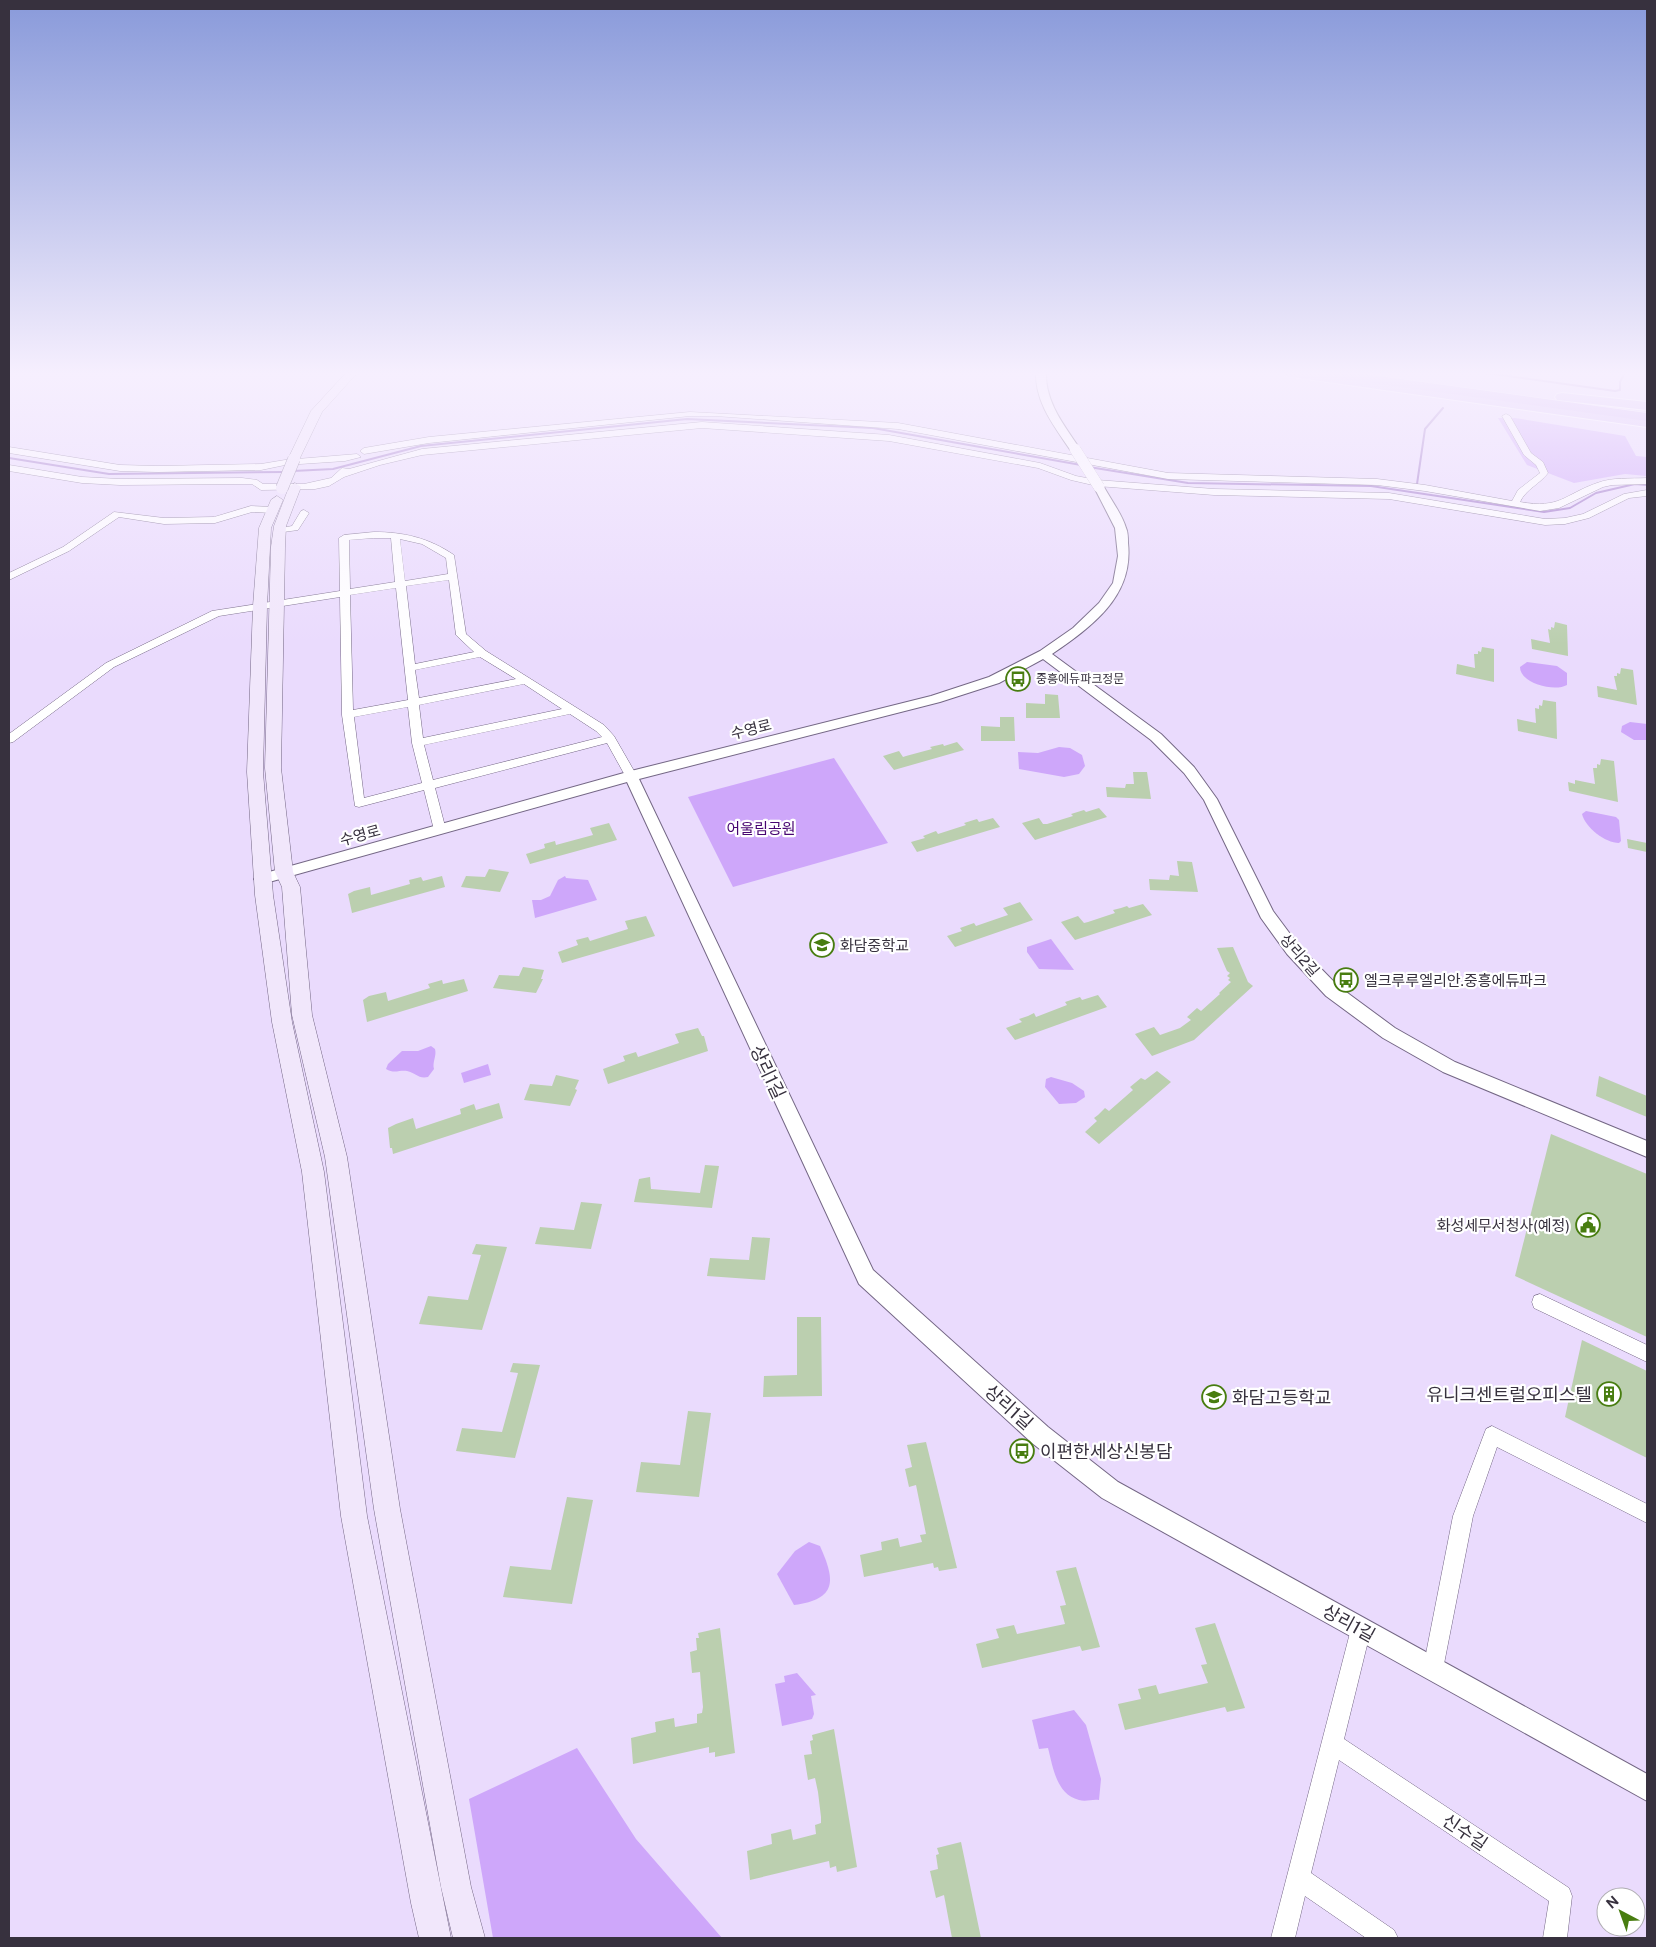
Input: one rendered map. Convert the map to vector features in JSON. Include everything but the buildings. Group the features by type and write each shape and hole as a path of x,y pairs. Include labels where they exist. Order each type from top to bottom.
{"main road":[{"path":"297,463 268,497 264,528 269,605 274,768 284,872 291,887 302,1015 336,1158 387,1509 456,1887 469,1938"},
{"path":"268,497 280,526 269,605 255,772 262,879 282,1022 313,1172 354,1516 435,1938"}],"street":[{"path":"88,463 113,467 158,469 260,467 279,463"},
{"path":"9,577 66,549 117,514 164,521 215,520 268,497 325,485 337,480 343,473 378,463"},
{"path":"1023,463 1097,483 1214,492 1389,496 1518,520 1545,522 1565,521 1586,516 1621,498 1647,493"},
{"name":"수영로","path":"262,879 631,776 935,699 994,680 1044,654 1076,631 1103,606 1119,583 1124,556 1121,528 1084,463"},
{"path":"1097,463 1168,476 1196,478 1377,482 1540,508 1556,506 1600,485 1612,482 1647,481"},
{"path":"1515,504 1518,495 1525,487 1540,479 1544,473 1538,463"},
{"path":"9,468 82,480 254,482 268,497"},
{"path":"279,532 295,528 304,513"},
{"path":"610,739 359,803 348,715 344,538 372,535 413,537 434,544 451,557 461,635 482,653 600,728 610,739 631,776"},
{"path":"395,535 418,742 440,830"},
{"path":"9,739 110,665 216,613 453,576"},
{"path":"410,668 482,653"},
{"name":"상리2길","path":"1044,654 1156,737 1189,770 1210,799 1267,914 1293,950 1332,991 1389,1033 1449,1067 1647,1149"},
{"path":"348,715 524,681"},
{"path":"418,742 574,710"},
{"name":"상리1길","path":"631,776 866,1277 1040,1435 1110,1490 1647,1788"},
{"path":"1540,1302 1647,1354"},
{"path":"1433,1669 1463,1516 1492,1435 1647,1514"},
{"path":"1282,1938 1299,1878 1361,1630"},
{"name":"신수길","path":"1333,1744 1561,1896 1554,1938"},
{"path":"1299,1878 1386,1938"}],"green space":[{"path":"1526,463 1647,463 1647,476 1625,474 1574,483"},
{"path":"1527,662 1557,666 1567,673 1567,685 1555,688 1532,682 1522,673 1520,667"},
{"path":"1630,722 1647,724 1647,740 1634,740 1621,732 1622,726"},
{"path":"1059,747 1070,748 1082,755 1085,766 1079,774 1064,777 1019,769 1018,752 1038,753"},
{"name":"어울림공원","path":"834,758 888,843 733,887 688,797"},
{"path":"1586,811 1616,817 1619,820 1621,841 1619,843 1608,840 1591,829 1582,814"},
{"path":"565,876 566,878 588,880 597,900 535,918 532,900 541,900 550,896 558,880"},
{"path":"1051,939 1074,970 1039,969 1027,952 1027,947"},
{"path":"431,1046 435,1049 434,1069 428,1077 419,1077 407,1071 394,1072 386,1069 388,1064 402,1051 418,1051"},
{"path":"488,1064 491,1075 464,1083 461,1073"},
{"path":"1051,1077 1072,1083 1084,1091 1085,1097 1076,1103 1059,1104 1045,1087 1046,1079"},
{"path":"809,1542 820,1546 828,1569 829,1586 826,1593 819,1598 794,1605 777,1574 795,1551"},
{"path":"797,1673 816,1695 811,1696 814,1714 812,1719 782,1726 775,1684 785,1682 784,1676"},
{"path":"1074,1710 1086,1725 1101,1779 1099,1800 1079,1800 1065,1792 1057,1779 1048,1748 1039,1749 1032,1720"},
{"path":"577,1748 636,1839 722,1938 493,1938 469,1799"}],"waterway":[{"path":"39,463 109,474 284,472"},
{"path":"293,471 333,469 356,463"},
{"path":"1069,463 1081,465"},
{"path":"1417,484 1420,463"},
{"path":"1089,467 1188,483 1371,486 1544,512 1570,508 1596,493 1635,484 1647,485"}],"place":[{"name":"중흥에듀파크정문","path":"1018,679"},
{"name":"화담중학교","path":"822,945"},
{"name":"엘크루루엘리안.중흥에듀파크","path":"1346,980"},
{"name":"화성세무서청사(예정)","path":"1588,1225"},
{"name":"유니크센트럴오피스텔","path":"1609,1394"},
{"name":"화담고등학교","path":"1214,1397"},
{"name":"이편한세상신봉담","path":"1022,1451"}]}
